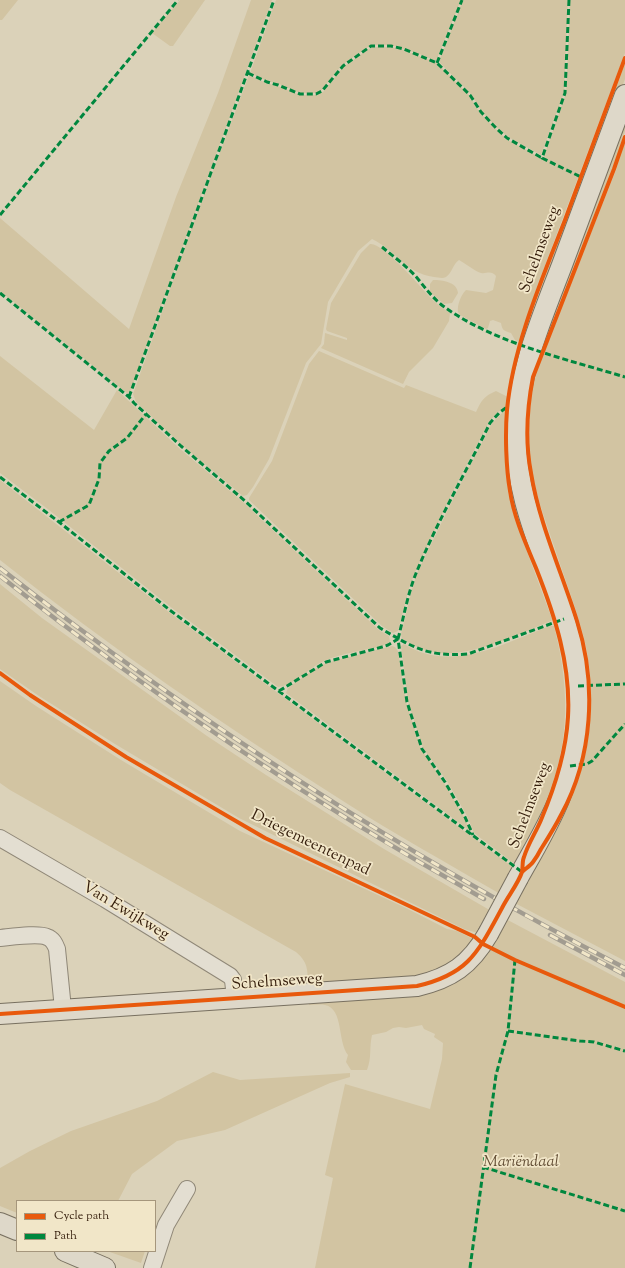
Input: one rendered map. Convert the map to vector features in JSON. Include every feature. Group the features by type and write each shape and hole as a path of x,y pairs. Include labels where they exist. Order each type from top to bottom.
{"main road":[{"name":"Schelmseweg","path":"0,1014 417,986 434,982 450,974 465,965 473,957 488,934 556,806 564,787 570,766 576,735 578,686 573,650 522,493 516,440 518,401 531,348 625,95"},
{"path":"0,1223 16,1230"},
{"path":"67,1252 105,1268"}],"street":[{"name":"Van Ewijkweg","path":"0,838 105,899 230,976 233,980 235,998"},
{"path":"0,938 41,935 49,937 54,942 57,949 63,1009"},
{"path":"152,1268 166,1225 187,1189"}],"green space":[{"path":"0,0 18,0 2,20 0,20"},
{"path":"180,0 205,0 173,46 170,46 152,33"},
{"path":"251,0 272,0 130,392 127,393 0,291 0,218 129,329 176,197 218,93"},
{"path":"276,0 461,0 436,61 391,45 371,45 342,65 319,93 300,93 250,73"},
{"path":"463,0 568,0 564,93 541,155 508,137 496,127 482,112 471,94 440,63 440,59"},
{"path":"570,0 625,0 625,53 538,284 520,342 515,340 511,333 504,330 501,323 493,320 490,321 488,328 486,329 460,315 458,312 460,300 466,290 486,293 493,290 496,276 494,274 479,272 459,260 446,277 440,278 424,275 415,271 388,249 372,239 358,251 328,302 321,344 306,363 269,459 253,487 247,495 243,496 182,445 136,402 133,394 191,230 249,75 266,83 300,95 316,95 323,92 343,67 372,47 391,47 404,50 437,63 469,95 480,113 506,139 543,159 566,93"},
{"path":"625,64 625,79 523,342 542,285"},
{"path":"625,110 625,131 612,169 543,345 539,343"},
{"path":"625,142 625,961 511,901 562,818 570,800 583,764 589,733 591,701 591,685 584,638 574,603 536,492 532,473 530,461 529,425 534,377 616,170"},
{"path":"370,244 376,245 384,250 433,300 450,313 449,321 433,348 409,372 403,384 321,348 324,344 325,333 347,340 347,338 327,331 326,329 331,303 361,253"},
{"path":"433,280 449,282 455,286 458,293 452,303 444,304 430,292 430,284"},
{"path":"319,351 404,388 406,385 476,412 483,399 496,391 508,397 507,406 498,412 489,422 452,493 416,570 409,588 398,631 393,633 382,626 249,500 272,461 309,364"},
{"path":"0,356 94,430 117,390 179,448 243,502 379,630 389,636 390,642 382,646 331,658 318,664 291,683 278,687 172,608 0,473"},
{"path":"506,409 505,444 508,493 526,549 552,619 551,621 478,649 448,653 425,650 402,639 401,634 418,571 492,423"},
{"path":"0,480 170,613 510,865 514,872 502,895 343,801 211,715 125,655 0,560"},
{"path":"0,584 42,618 207,736 384,849 493,912 481,934 464,929 239,818 115,744 39,696 0,669"},
{"path":"550,626 554,626 560,652 563,677 565,701 562,748 557,772 549,796 537,825 516,863 512,862 474,833 467,816 447,781 423,748 408,702 401,646 404,644 420,652 437,656 470,654 503,645"},
{"path":"392,646 398,651 406,702 421,749 444,783 464,817 470,831 286,693 288,688 313,670 326,663"},
{"path":"0,681 36,706 121,760 240,831 406,908 447,929 457,931 475,940 468,950 432,978 308,989 306,964 296,952 0,783"},
{"name":"Mariëndaal","path":"502,917 625,982 625,1268 315,1268 333,1178 325,1175 345,1084 430,1109 442,1059 443,1043 434,1037 435,1034 424,1029 422,1025 406,1028 393,1028 386,1032 372,1035 367,1070 351,1070 346,1062 348,1055 342,1042 338,1019 335,1013 331,1008 325,1005 309,1005 308,998 437,986"},
{"path":"213,1072 240,1080 350,1073 350,1077 330,1083 225,1130 177,1141 132,1174 119,1200 16,1200 16,1213 0,1206 0,1168 30,1151 71,1131 157,1101"},
{"path":"110,1252 145,1252 141,1263"}],"railway":[{"path":"0,568 149,679 225,732 303,783 462,879 543,925 625,968"},
{"path":"0,576 116,664 235,747 358,825 484,899"},
{"path":"550,935 625,975"}],"marked path":[{"path":"0,215 178,0"},
{"path":"129,397 274,0"},
{"path":"437,63 462,0"},
{"path":"569,0 565,93 542,158 581,177"},
{"path":"248,73 267,82 300,94 316,94 322,91 343,66 371,46 391,46 404,49 437,63 470,95 481,112 507,138 542,158"},
{"path":"382,247 410,270 439,303 463,319 507,340 531,349 625,377"},
{"path":"0,293 129,397 181,446 245,501 380,628 392,635 422,650 442,654 468,654 564,619"},
{"path":"398,639 414,579 425,552 490,423 507,407"},
{"path":"59,522 89,505 99,479 100,463 109,451 127,438 146,414"},
{"path":"0,477 171,611 522,872"},
{"path":"279,691 326,662 382,647 398,639 407,702 422,749 445,782 465,817 473,835"},
{"path":"578,686 625,684"},
{"path":"570,766 587,764 592,761 625,724"},
{"path":"470,1268 496,1075 508,1031 515,960"},
{"path":"508,1031 594,1042 625,1051"},
{"path":"483,1167 625,1211"}],"cycle path":[{"path":"0,1014 417,986 435,981 460,968 470,959 486,937 522,872 523,860 546,808 559,769 565,743 568,717 567,679 560,641 543,586 517,521 510,491 506,440 506,419 510,386 515,362 530,313 625,58"},
{"path":"522,872 536,857 556,824 572,793 580,769 585,745 589,695 583,645 577,621 539,510 531,473 527,437 531,389 533,377 625,137"},
{"name":"Driegemeentenpad","path":"0,673 30,695 126,757 265,838 475,937 483,944 515,960 625,1007"}]}
